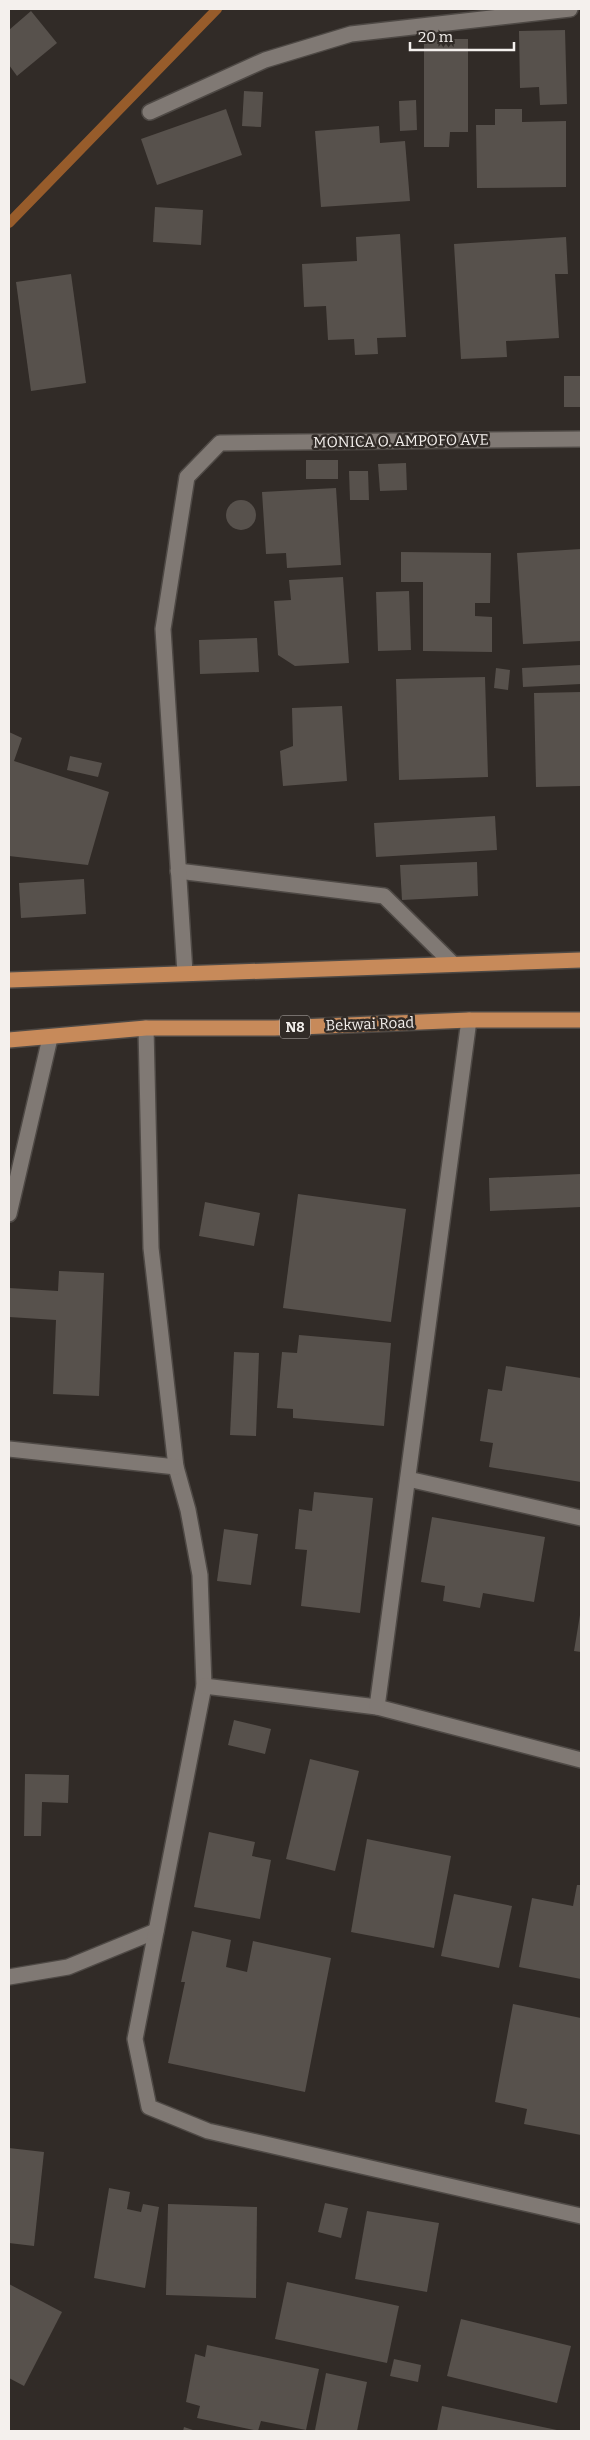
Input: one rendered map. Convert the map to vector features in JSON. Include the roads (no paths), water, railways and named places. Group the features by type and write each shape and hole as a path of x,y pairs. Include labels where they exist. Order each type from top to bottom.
{"highway":[{"path":"9,980 581,960"},
{"name":"Bekwai Road","path":"9,1040 50,1038 146,1028 275,1028 469,1020 581,1020"}],"street":[{"path":"150,112 266,60 351,34 570,9"},
{"name":"MONICA O. AMPOFO AVE","path":"178,871 163,630 187,477 220,442 581,439"},
{"path":"185,973 178,871 384,896 453,964"},
{"path":"377,1707 469,1020"},
{"path":"146,1028 151,1248 176,1467 188,1510 200,1575 204,1686 135,2039 149,2107 208,2131 581,2216"},
{"path":"9,1214 50,1038"},
{"path":"9,1449 176,1467"},
{"path":"408,1479 581,1518"},
{"path":"204,1686 377,1707 581,1760"},
{"path":"9,1977 68,1967 156,1931"}],"waterway":[{"path":"9,223 217,9"}]}
